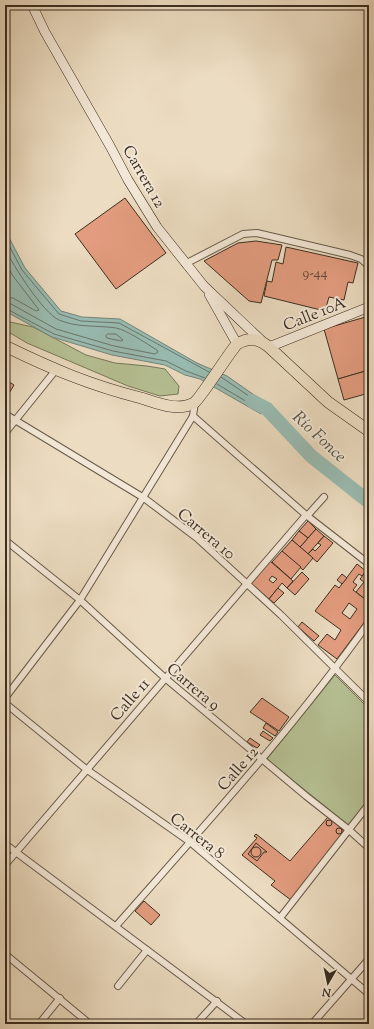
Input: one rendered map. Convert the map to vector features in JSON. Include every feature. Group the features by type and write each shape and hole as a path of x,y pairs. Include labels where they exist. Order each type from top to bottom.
{"highway":[{"path":"5,346 55,371 100,387 167,406 182,407 198,398 234,347 244,340 252,339 266,344 328,402 369,431"}],"street":[{"name":"Carrera 12","path":"32,5 45,32 128,180 157,227 204,286 266,344"},
{"path":"185,264 243,234 257,233 350,255 361,259 369,266"},
{"path":"204,286 234,347"},
{"name":"Calle 10A","path":"266,344 369,307"},
{"path":"5,433 55,371"},
{"path":"5,698 80,600 193,416 198,398"},
{"name":"Carrera 10","path":"5,414 144,498 197,538 369,702"},
{"path":"193,416 306,516 369,564"},
{"name":"Calle 11","path":"5,865 246,584 324,497"},
{"name":"Carrera 9","path":"5,540 80,600 165,678 369,848"},
{"name":"Calle 12","path":"116,926 262,759 335,669 369,622"},
{"name":"Carrera 8","path":"5,703 86,769 190,842 369,994"},
{"path":"280,918 369,804"},
{"path":"5,844 246,1024"},
{"path":"118,986 147,950"},
{"path":"5,954 90,1024"},
{"path":"312,1024 369,959"},
{"path":"39,1024 60,998"},
{"path":"196,1024 217,1001"}],"green space":[{"path":"5,316 10,322 33,327 86,355 115,363 165,369 179,386 178,394 160,396 128,386 27,343 5,330"},
{"path":"335,675 369,709 369,803 349,826 267,759"}],"water":[{"name":"Río Fonce","path":"5,230 25,268 61,311 82,317 120,319 197,363 227,376 267,404 267,409 261,414 200,379 185,375 165,365 112,355 52,337 5,311"}],"building":[{"path":"125,198 166,253 116,289 75,234"},
{"path":"256,241 282,245 278,260 272,260 261,303 249,301 204,261 238,243"},
{"path":"286,247 358,263 353,283 348,282 344,300 329,297 325,311 264,296 267,281 272,282 276,262 283,264"},
{"path":"369,316 369,370 338,379 324,329"},
{"path":"369,370 369,393 344,400 338,379"},
{"path":"5,379 14,385 5,400"},
{"path":"308,521 316,529 308,538 299,531"},
{"path":"316,529 324,536 308,554 300,547"},
{"path":"299,531 308,538 300,547 292,540"},
{"path":"324,536 333,543 317,562 308,554 313,549 315,551 321,545 318,543"},
{"path":"292,540 313,558 303,570 282,551"},
{"path":"282,551 301,567 291,579 272,562"},
{"path":"270,561 293,581 287,588 282,583 269,599 250,583","holes":["272,576 277,579 273,583 269,580"]},
{"path":"357,564 366,571 362,576 359,574 353,582 357,585 353,590 369,602 369,616 337,659 318,645 327,634 335,640 341,630 315,611 335,585 339,588","holes":["349,603 357,609 350,619 342,613"]},
{"path":"368,569 369,570 369,586 360,579"},
{"path":"302,572 309,579 295,595 287,588"},
{"path":"342,574 347,578 342,584 337,580"},
{"path":"364,582 369,586 369,602 356,592"},
{"path":"278,588 284,593 274,603 269,599"},
{"path":"302,622 319,636 314,641 298,627"},
{"path":"262,698 289,717 279,731 250,712"},
{"path":"266,723 278,732 275,736 263,728"},
{"path":"263,731 273,738 270,741 260,735"},
{"path":"250,738 260,745 257,748 247,742"},
{"path":"328,817 344,831 291,900 271,885 275,881 242,855 257,838 254,836 256,834 290,861"},
{"path":"329,820 332,823 329,826 326,823"},
{"path":"339,828 342,831 339,834 336,831"},
{"path":"256,843 267,852 264,852 257,861 248,854"},
{"path":"254,847 258,847 260,848 260,856 254,857 251,854 251,850"},
{"path":"144,901 160,915 151,925 135,911"}],"waterway":[{"name":"Río Fonce","path":"252,401 267,409 311,456 369,502"}]}
